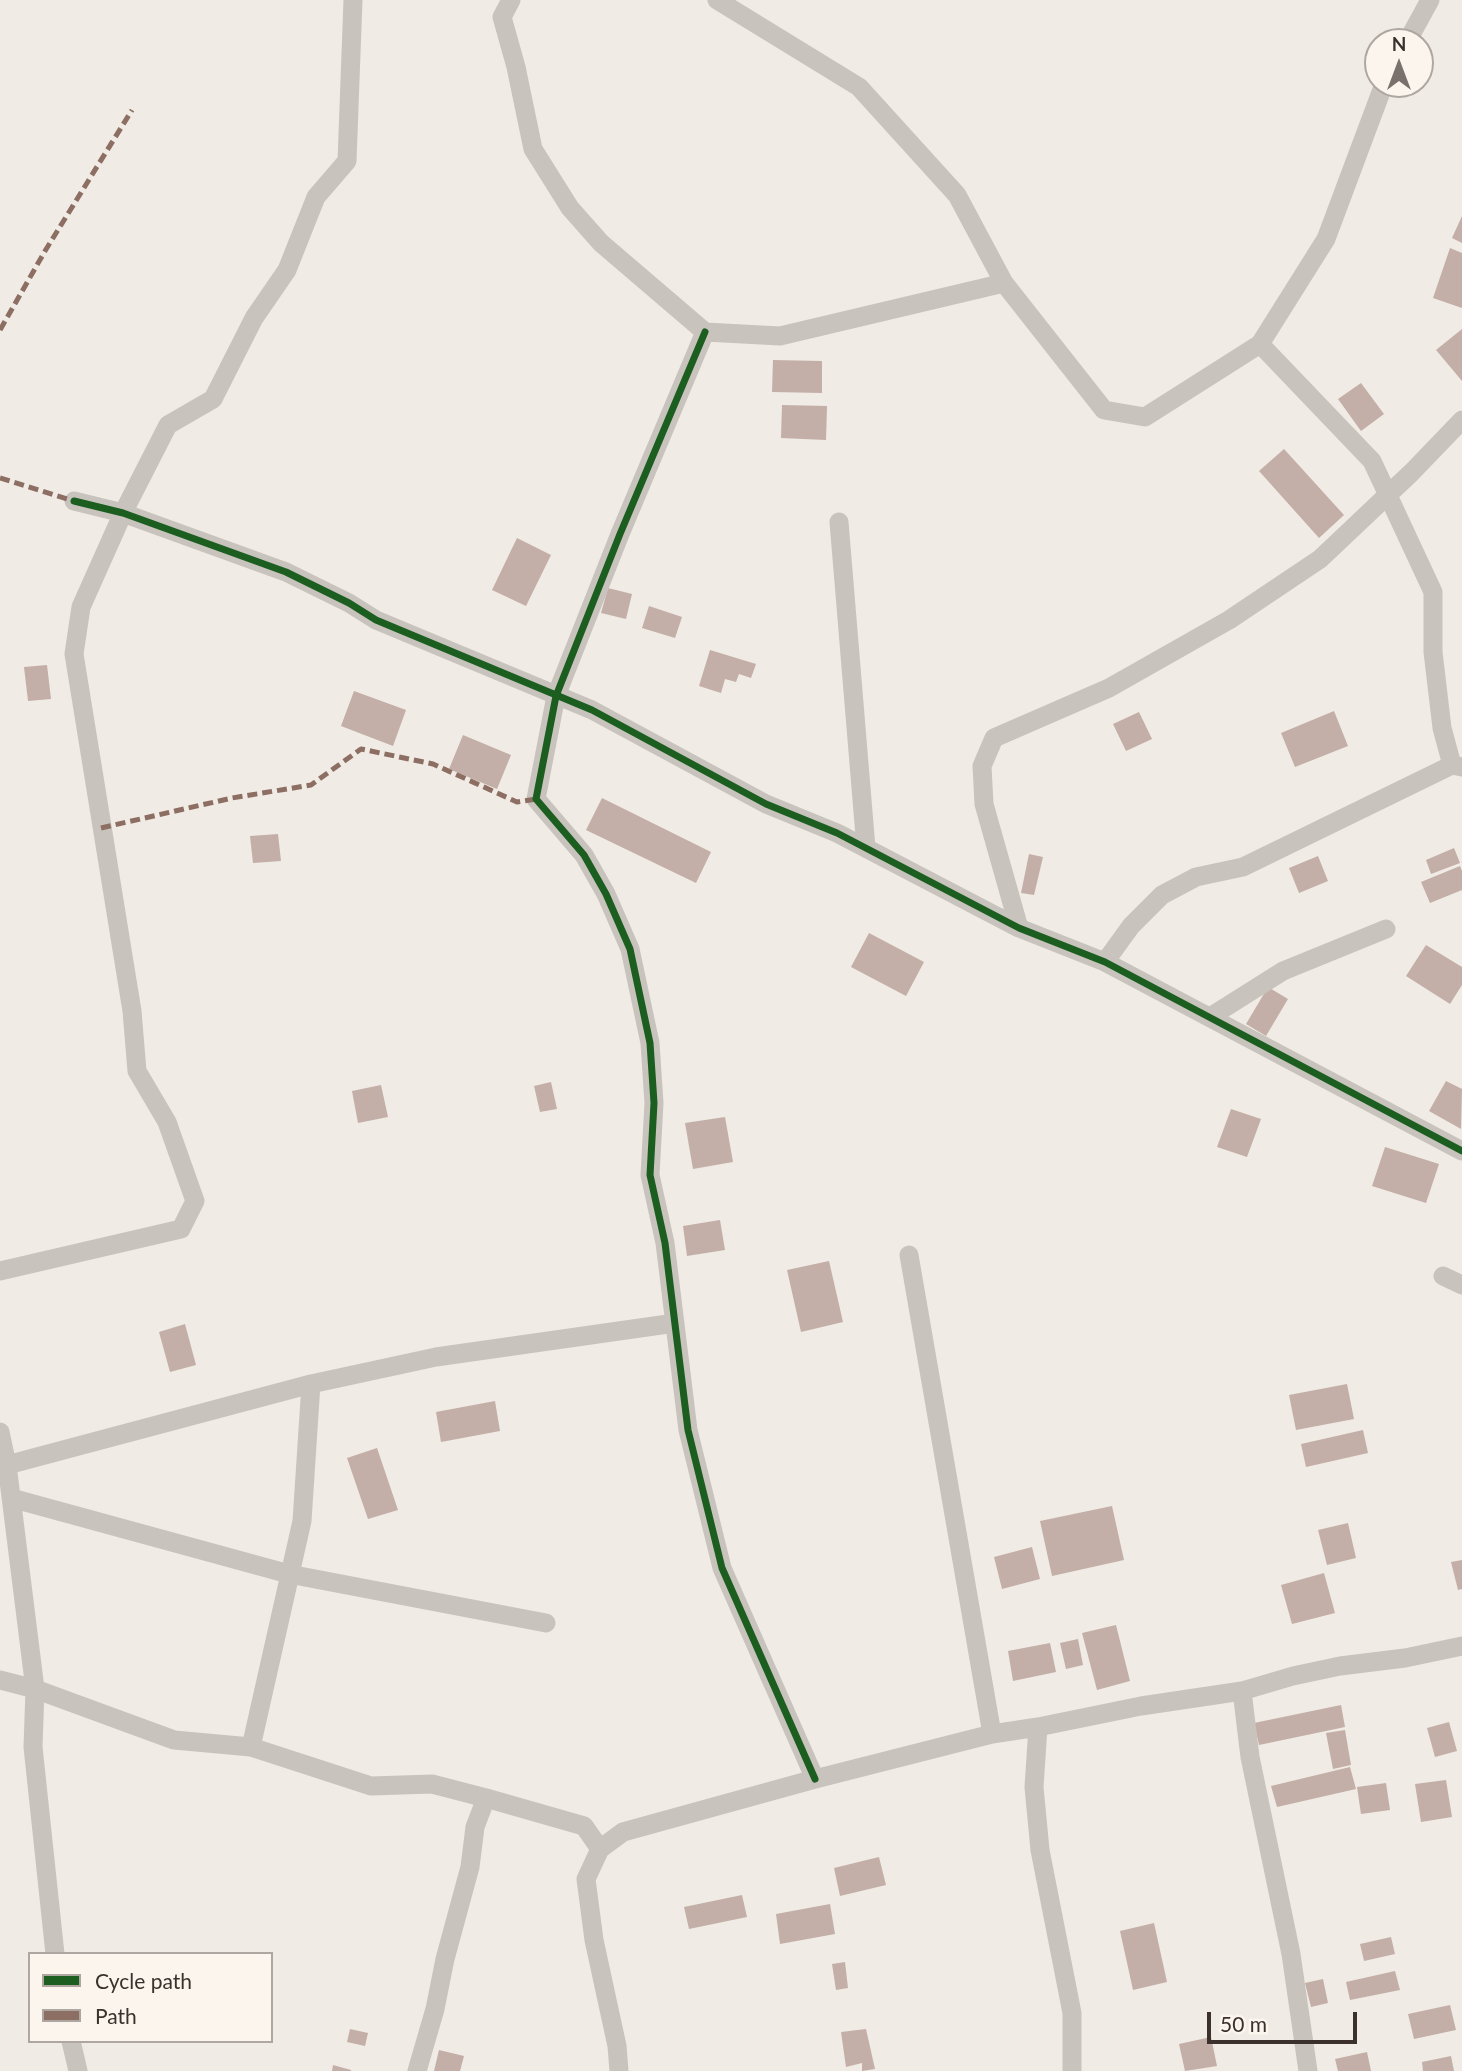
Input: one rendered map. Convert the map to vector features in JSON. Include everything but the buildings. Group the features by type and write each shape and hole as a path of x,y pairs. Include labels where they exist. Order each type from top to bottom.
{"street":[{"path":"0,1271 181,1229 195,1201 167,1122 137,1071 132,1011 74,654 81,607 123,513 168,425 213,400 254,318 287,270 316,197 348,161 353,0"},
{"path":"511,0 502,17 516,67 533,149 570,208 601,243 705,332 780,336 1004,283"},
{"path":"717,0 859,88 957,195 1004,283 1104,410 1145,417 1260,344 1326,239 1379,98"},
{"path":"1415,28 1430,0"},
{"path":"705,332 620,534 556,696 536,799 584,855 606,894 630,949 650,1043 654,1103 650,1175 665,1243 688,1430 722,1568 815,1779"},
{"path":"1105,962 1131,926 1162,895 1196,877 1243,867 1457,766 1442,728 1433,652 1433,592 1388,493 1372,461 1260,344"},
{"path":"1019,928 984,804 982,766 995,738 1109,688 1229,620 1320,559 1462,420"},
{"path":"74,501 123,513 286,572 349,603 376,620 592,709 766,804 837,833 1019,928 1105,962 1462,1151"},
{"path":"839,522 866,848"},
{"path":"1210,1017 1283,971 1386,929"},
{"path":"909,1255 992,1734"},
{"path":"1443,1276 1462,1285"},
{"path":"8,1465 311,1384 436,1357 675,1323"},
{"path":"251,1746 302,1521 311,1384"},
{"path":"0,1432 8,1465 35,1689 33,1746 55,1952"},
{"path":"11,1497 289,1574 546,1623"},
{"path":"619,2071 617,2046 594,1940 586,1879 600,1849 623,1832 992,1734 1140,1706 1242,1691 1340,1666 1461,1649"},
{"path":"0,1680 35,1689 174,1740 251,1746 371,1786 432,1784 486,1798 584,1826 600,1849"},
{"path":"1242,1691 1250,1757 1291,1954 1308,2071"},
{"path":"1038,1727 1034,1787 1040,1850 1072,2013 1072,2071"},
{"path":"417,2071 470,1867 475,1827 486,1798"},
{"path":"71,2043 78,2071"}],"marked path":[{"path":"0,330 132,110"},
{"path":"0,478 74,501"},
{"path":"101,828 232,798 311,785 361,749 433,764 517,802 536,799"}],"cycle path":[{"path":"705,332 620,534 556,696 536,799 584,855 606,894 630,949 650,1043 654,1103 650,1175 665,1243 688,1430 722,1568 815,1779"},
{"path":"74,501 123,513 286,572 349,603 376,620 592,710 766,804 837,833 1019,928 1105,962 1462,1151"}]}
